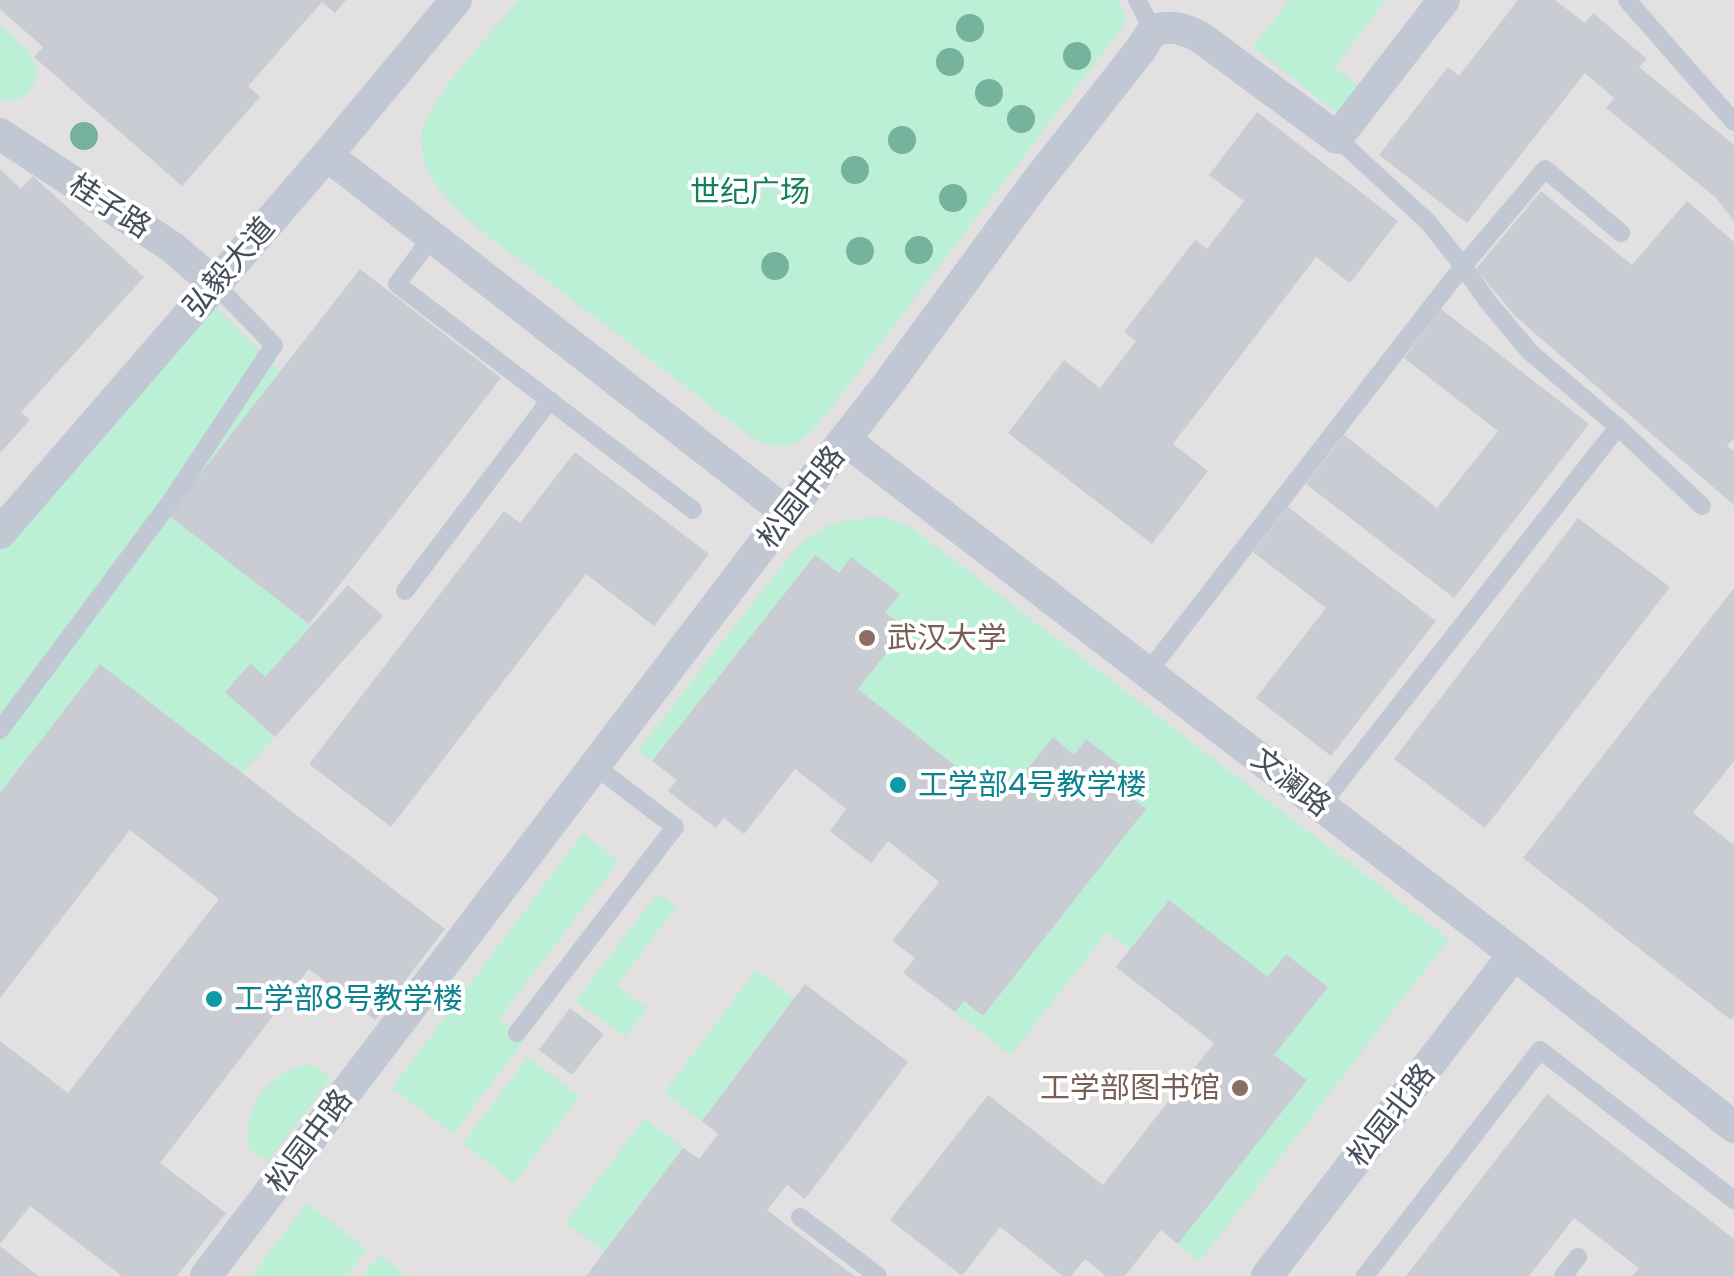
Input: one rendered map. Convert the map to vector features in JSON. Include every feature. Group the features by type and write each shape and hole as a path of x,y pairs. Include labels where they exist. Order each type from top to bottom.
{"street":[{"name":"弘毅大道","path":"0,533 456,0"},
{"path":"1153,30 1170,26 1200,37 1337,138 1444,0"},
{"name":"松园中路","path":"206,1276 846,440 1153,30"},
{"name":"桂子路","path":"0,134 172,246 214,284"},
{"path":"326,155 787,513"},
{"name":"文澜路","path":"846,440 1734,1127"},
{"name":"松园北路","path":"1267,1276 1514,954"}],"lane":[{"path":"1138,0 1153,30"},
{"path":"1627,0 1734,122"},
{"path":"1337,138 1415,208 1530,352 1618,426 1702,506"},
{"path":"1148,672 1463,266 1545,169 1621,233"},
{"path":"432,237 397,284 694,510"},
{"path":"0,730 170,501 274,345 214,284"},
{"path":"405,592 550,400"},
{"path":"1321,806 1618,426"},
{"path":"518,1033 675,827 595,766"},
{"path":"1365,1276 1540,1050 1734,1200"},
{"path":"800,1217 878,1276"},
{"path":"1563,1276 1578,1257"}],"shaded area":[{"name":"武汉大学","path":"0,0 1734,0 1734,1276 0,1276"}],"green space":[{"name":"世纪广场","path":"519,0 1117,0 1126,16 1124,25 828,412 805,437 779,446 755,440 492,239 451,203 431,177 422,150 427,120 449,84"},
{"path":"1289,0 1386,0 1335,67 1358,86 1337,113 1253,47"},
{"path":"0,26 30,54 37,72 29,91 16,99 0,99"},
{"path":"214,305 280,371 169,515 311,626 265,677 250,664 225,692 275,737 242,773 100,664 0,793 0,552"},
{"path":"885,517 911,527 1449,939 1200,1261 1178,1244 1306,1081 1274,1055 1327,986 1286,954 1268,977 1169,900 1130,949 1107,932 1011,1055 955,1012 964,1001 984,1015 1145,809 1126,793 1136,778 1087,740 1074,755 1052,738 1001,802 858,689 906,628 885,612 899,594 851,557 839,573 815,555 652,761 638,750 804,542 837,523"},
{"path":"583,833 619,861 499,1019 525,1039 453,1134 392,1088"},
{"path":"658,893 676,907 617,985 647,1009 625,1037 576,1001"},
{"path":"756,970 795,999 702,1121 664,1093"},
{"path":"528,1057 580,1096 514,1183 463,1143"},
{"path":"313,1064 331,1078 268,1162 249,1149 247,1133 254,1105 262,1092 284,1073"},
{"path":"645,1118 683,1148 604,1252 566,1223"},
{"path":"307,1203 367,1249 347,1276 251,1276"},
{"path":"379,1255 407,1276 362,1276"}],"building":[{"path":"0,0 346,0 335,13 322,2 248,86 260,97 182,186 34,57 43,47 0,9"},
{"path":"1518,0 1555,0 1585,23 1593,13 1647,59 1639,67 1734,145 1734,221 1716,198 1606,108 1614,98 1585,73 1467,223 1379,155 1448,67 1459,76"},
{"path":"1257,112 1398,221 1350,283 1316,257 1173,444 1208,471 1152,544 1008,433 1064,360 1100,388 1136,341 1124,332 1195,240 1207,249 1244,201 1209,175"},
{"path":"0,169 21,189 33,176 144,277 21,412 30,420 0,453"},
{"path":"1541,191 1632,265 1687,201 1734,242 1734,438 1727,446 1734,451 1734,505 1516,317 1476,269"},
{"path":"360,269 501,378 309,624 168,515"},
{"path":"1441,309 1589,424 1454,598 1306,484 1344,435 1437,508 1498,431 1404,358"},
{"path":"575,452 709,554 654,626 586,574 391,827 309,764 504,511 520,523"},
{"path":"1288,507 1436,621 1331,756 1256,698 1326,608 1253,552"},
{"path":"1578,518 1670,587 1485,828 1394,759"},
{"name":"工学部4号教学楼","path":"815,555 839,573 851,557 900,594 885,612 906,628 858,689 1001,802 1053,737 1074,755 1086,739 1137,778 1126,793 1146,809 983,1016 964,1001 955,1012 903,973 915,958 892,941 939,882 888,841 871,863 849,846 830,831 846,809 795,769 744,834 724,818 716,828 668,791 677,780 652,761"},
{"path":"348,585 383,616 275,737 225,692 251,663 265,677"},
{"path":"1734,588 1734,761 1693,813 1734,845 1731,1020 1523,858"},
{"name":"工学部8号教学楼","path":"100,664 445,929 375,1020 309,969 160,1163 226,1213 177,1276 122,1276 30,1206 0,1244 0,1041 68,1093 219,899 130,830 0,998 0,793"},
{"name":"工学部图书馆","path":"1169,900 1268,977 1286,954 1328,987 1274,1055 1307,1080 1178,1244 1161,1230 1125,1276 1106,1276 1085,1259 1071,1276 1063,1276 1000,1227 962,1276 890,1220 988,1095 1103,1185 1214,1043 1116,967"},
{"path":"805,984 908,1062 805,1199 787,1185 767,1210 854,1276 586,1276 683,1148 699,1159 718,1134 702,1121"},
{"path":"570,1008 604,1034 572,1075 539,1050"},
{"path":"1547,1094 1734,1239 1734,1276 1632,1276 1639,1268 1574,1218 1529,1276 1406,1276"},
{"path":"0,1246 10,1254 38,1276 0,1276"}],"place":[{"name":"武汉大学","path":"867,638"},
{"name":"工学部4号教学楼","path":"898,785"},
{"name":"工学部8号教学楼","path":"214,999"},
{"name":"工学部图书馆","path":"1240,1088"}]}
